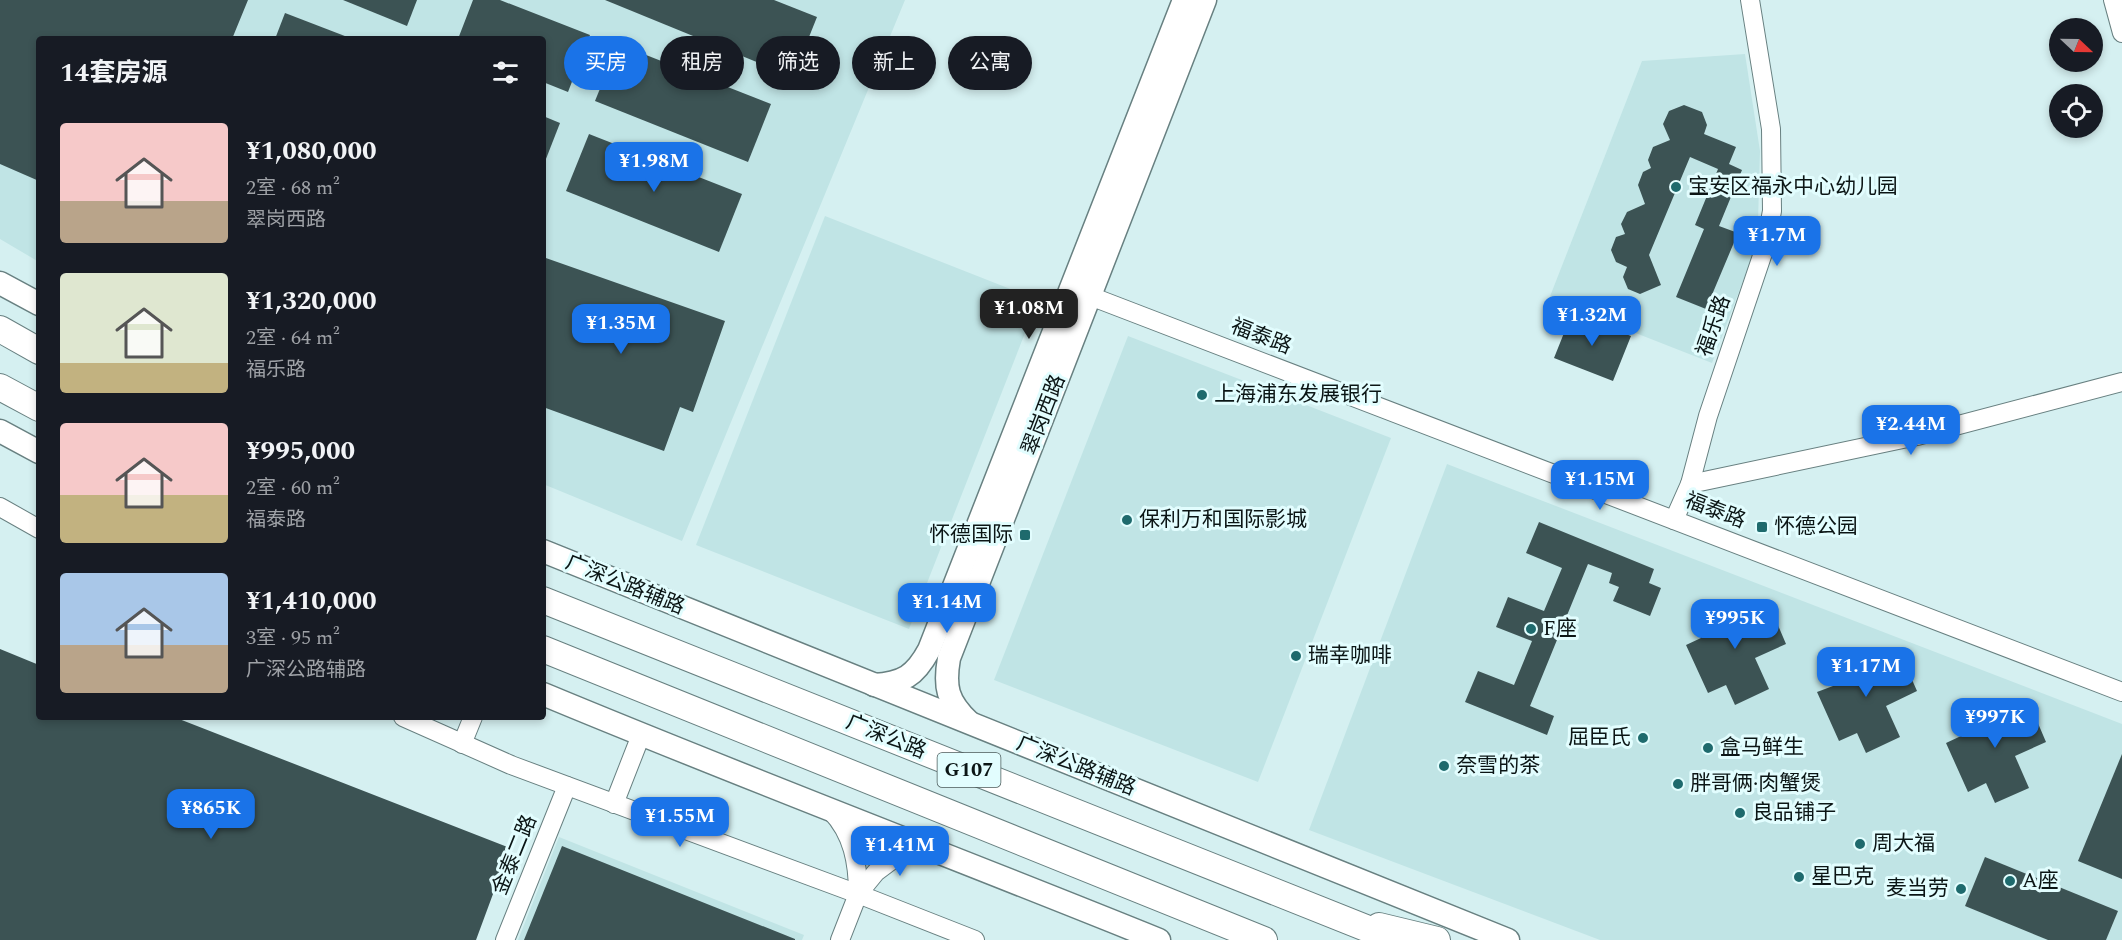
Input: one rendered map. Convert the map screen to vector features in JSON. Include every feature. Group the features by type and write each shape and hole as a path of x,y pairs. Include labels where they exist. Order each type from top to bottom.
{"highway":[{"path":"0,329 36,349"},
{"path":"0,387 36,406"},
{"name":"广深公路","path":"546,601 1396,940"},
{"name":"G107","path":"546,650 1264,940"},
{"path":"1337,916 1437,940"}],"main road":[{"name":"翠岗西路","path":"972,725 958,711 949,696 945,678 956,611 1184,0"},
{"name":"翠岗西路","path":"874,686 893,684 908,677 921,665 956,611 1090,296 1205,0"},
{"path":"0,283 36,302"},
{"path":"0,430 36,450"},
{"name":"广深公路辅路","path":"546,552 1508,940"},
{"path":"546,695 831,811 939,851 1159,940"}],"street":[{"name":"福乐路","path":"1674,520 1690,484 1708,416 1765,247 1772,211 1771,129 1749,0"},
{"path":"2113,0 2122,33"},
{"name":"福泰路","path":"1090,296 2122,692"},
{"path":"1690,484 1917,436 2122,382"},
{"path":"0,507 36,527"},
{"path":"410,720 462,744 567,786 975,940"},
{"path":"462,744 472,720"},
{"path":"614,804 641,735"},
{"name":"金泰二路","path":"505,940 567,786"},
{"path":"831,811 844,824 850,842 858,874 858,894"},
{"path":"840,940 858,894 876,872 896,857 920,851 939,851"}],"shaded area":[{"path":"0,0 905,0 890,36 852,36 852,90 868,90 682,541 546,485 546,36 36,36 36,260 0,239"},
{"name":"宝安区福永中心幼儿园","path":"1745,54 1760,151 1758,222 1752,257 1712,363 1549,299 1642,61"},
{"path":"825,216 1038,300 909,629 696,545"},
{"path":"1128,336 1391,438 1258,782 994,680"},
{"path":"1447,464 2122,724 2122,940 1600,940 1309,830"},
{"path":"559,837 804,935 802,940 518,940"}],"building":[{"path":"0,0 248,0 233,36 36,36 36,180 0,164"},
{"path":"343,0 417,0 407,26"},
{"path":"473,0 500,0 590,35 564,36 564,90 569,90 568,92 546,83 546,36 459,36"},
{"path":"605,0 774,0 817,17 809,36 756,36 756,62 744,57 744,36 693,36"},
{"path":"285,13 345,36 276,36"},
{"path":"648,56 660,60 660,90 735,90 771,104 748,162 595,101 599,90 648,90"},
{"path":"1684,105 1702,112 1707,125 1704,134 1736,147 1729,164 1742,170 1719,226 1738,233 1706,309 1676,297 1704,229 1695,225 1718,169 1690,157 1649,255 1661,285 1640,294 1628,289 1623,277 1627,267 1616,262 1611,250 1616,237 1625,234 1621,224 1627,212 1645,204 1638,185 1643,172 1651,168 1648,160 1653,147 1670,140 1663,124 1669,111"},
{"path":"546,117 560,123 546,159"},
{"path":"589,134 742,194 719,252 566,191"},
{"path":"546,258 725,321 693,412 680,407 664,451 546,408"},
{"path":"1572,313 1631,336 1613,381 1554,358"},
{"name":"F座","path":"1539,522 1654,569 1649,583 1661,588 1650,616 1613,601 1619,587 1609,583 1612,573 1588,564 1530,706 1554,716 1547,735 1465,702 1478,671 1514,685 1532,641 1496,627 1508,597 1544,611 1562,568 1526,553"},
{"path":"1743,601 1751,618 1771,609 1786,644 1755,658 1769,689 1735,705 1726,685 1708,693 1686,645 1701,638 1694,623"},
{"path":"1874,648 1882,666 1902,657 1917,691 1886,706 1900,737 1866,753 1857,733 1839,741 1817,692 1833,686 1826,670"},
{"path":"0,649 36,664 36,720 182,720 510,848 476,940 0,940"},
{"path":"2003,699 2011,717 2031,707 2046,742 2015,756 2029,788 1995,803 1986,783 1968,792 1946,743 1961,736 1954,721"},
{"path":"2122,754 2122,879 2078,861"},
{"path":"562,846 795,939 795,940 524,940"},
{"name":"A座","path":"1985,857 2118,911 2106,940 2048,940 1965,906"}],"place":[{"name":"宝安区福永中心幼儿园","path":"1676,187"},
{"name":"上海浦东发展银行","path":"1202,395"},
{"name":"保利万和国际影城","path":"1127,520"},
{"name":"怀德公园","path":"1762,527"},
{"name":"怀德国际","path":"1025,535"},
{"name":"F座","path":"1531,629"},
{"name":"瑞幸咖啡","path":"1296,656"},
{"name":"屈臣氏","path":"1643,738"},
{"name":"盒马鲜生","path":"1708,748"},
{"name":"奈雪的茶","path":"1444,766"},
{"name":"胖哥俩·肉蟹煲","path":"1678,784"},
{"name":"良品铺子","path":"1740,813"},
{"name":"周大福","path":"1860,844"},
{"name":"星巴克","path":"1799,877"},
{"name":"A座","path":"2010,881"},
{"name":"麦当劳","path":"1961,889"}]}
